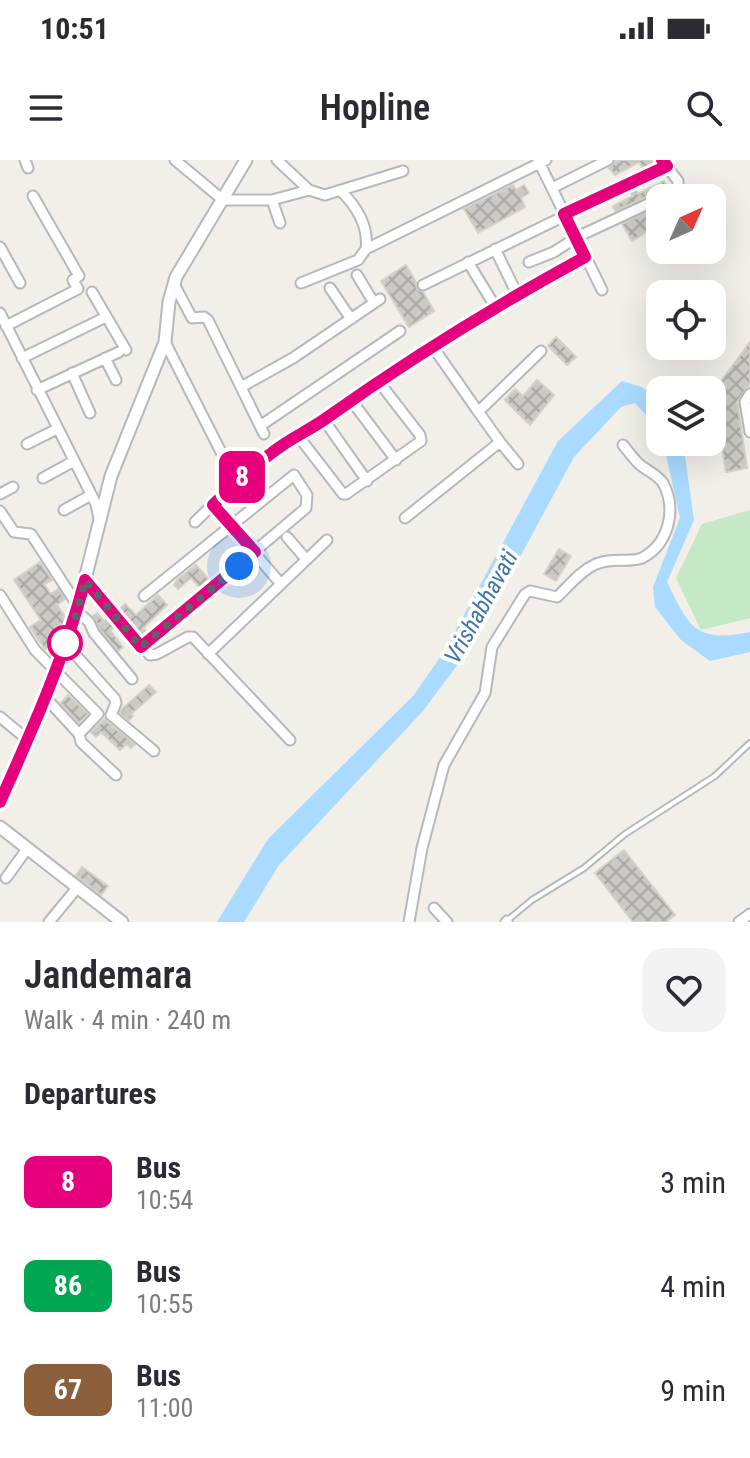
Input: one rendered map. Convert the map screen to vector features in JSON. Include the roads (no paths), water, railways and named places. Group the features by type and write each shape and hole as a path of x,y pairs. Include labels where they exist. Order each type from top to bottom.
{"street":[{"path":"175,160 223,200 272,200 309,190"},
{"path":"0,802 3,783 28,740 77,608 111,476 165,342 174,284 246,160"},
{"path":"277,160 309,190 325,195 403,171"},
{"path":"552,188 608,160"},
{"path":"301,283 358,260 366,249 541,161 602,290"},
{"path":"423,285 664,163 678,181 678,190 529,262"},
{"path":"341,191 354,203 368,235 366,249"},
{"path":"6,326 78,289 73,280 79,276 33,196"},
{"path":"272,200 280,223"},
{"path":"0,247 20,283"},
{"path":"495,249 517,294"},
{"path":"195,522 242,476 276,449 517,294 585,257"},
{"path":"468,262 496,308"},
{"path":"241,387 293,358 377,301 357,275"},
{"path":"174,284 192,318 204,317 208,320 262,430 400,331"},
{"path":"330,288 351,319"},
{"path":"37,390 123,351 92,292"},
{"path":"0,313 91,495 100,521"},
{"path":"22,358 106,317"},
{"path":"165,342 221,452 242,476"},
{"path":"433,347 518,464"},
{"path":"477,410 541,351"},
{"path":"105,358 116,380"},
{"path":"72,373 90,413"},
{"path":"299,437 343,494 367,481 419,444 421,438 379,382"},
{"path":"750,394 745,402 750,432"},
{"path":"351,400 396,460"},
{"path":"324,420 367,481"},
{"path":"27,444 57,429"},
{"path":"405,518 500,442"},
{"path":"409,922 422,848 444,765 485,693 492,647 525,594 530,591 557,597 595,564 619,558 643,558 666,532 671,518 662,483 641,466 623,445"},
{"path":"43,478 74,461"},
{"path":"141,647 309,504 294,475 144,596"},
{"path":"0,494 13,487"},
{"path":"64,510 91,495"},
{"path":"213,505 281,584"},
{"path":"0,511 14,532 31,534 94,633 132,679"},
{"path":"287,537 306,559"},
{"path":"208,654 327,540"},
{"path":"85,580 150,655 190,637 290,740"},
{"path":"0,595 32,646 98,713 79,734"},
{"path":"65,643 115,699 111,715 154,751"},
{"path":"45,697 79,734 81,742 116,775"},
{"path":"0,717 28,740"},
{"path":"0,827 122,922"},
{"path":"6,878 27,849"},
{"path":"49,922 77,888"},
{"path":"434,908 447,922"},
{"path":"58,912 66,922"},
{"path":"739,922 750,914"}],"lane":[{"path":"506,921 532,900 584,868 625,834 713,778 750,743"}],"water":[{"name":"Vrishabhavati","path":"622,381 646,390 646,415 635,403 621,407 574,457 473,644 423,711 279,865 244,922 217,922 268,839 414,695 445,650 558,441"},
{"path":"666,456 685,456 694,520 667,582 688,620 696,628 717,635 750,632 750,652 710,661 681,640 655,607 653,587 680,518"}]}
